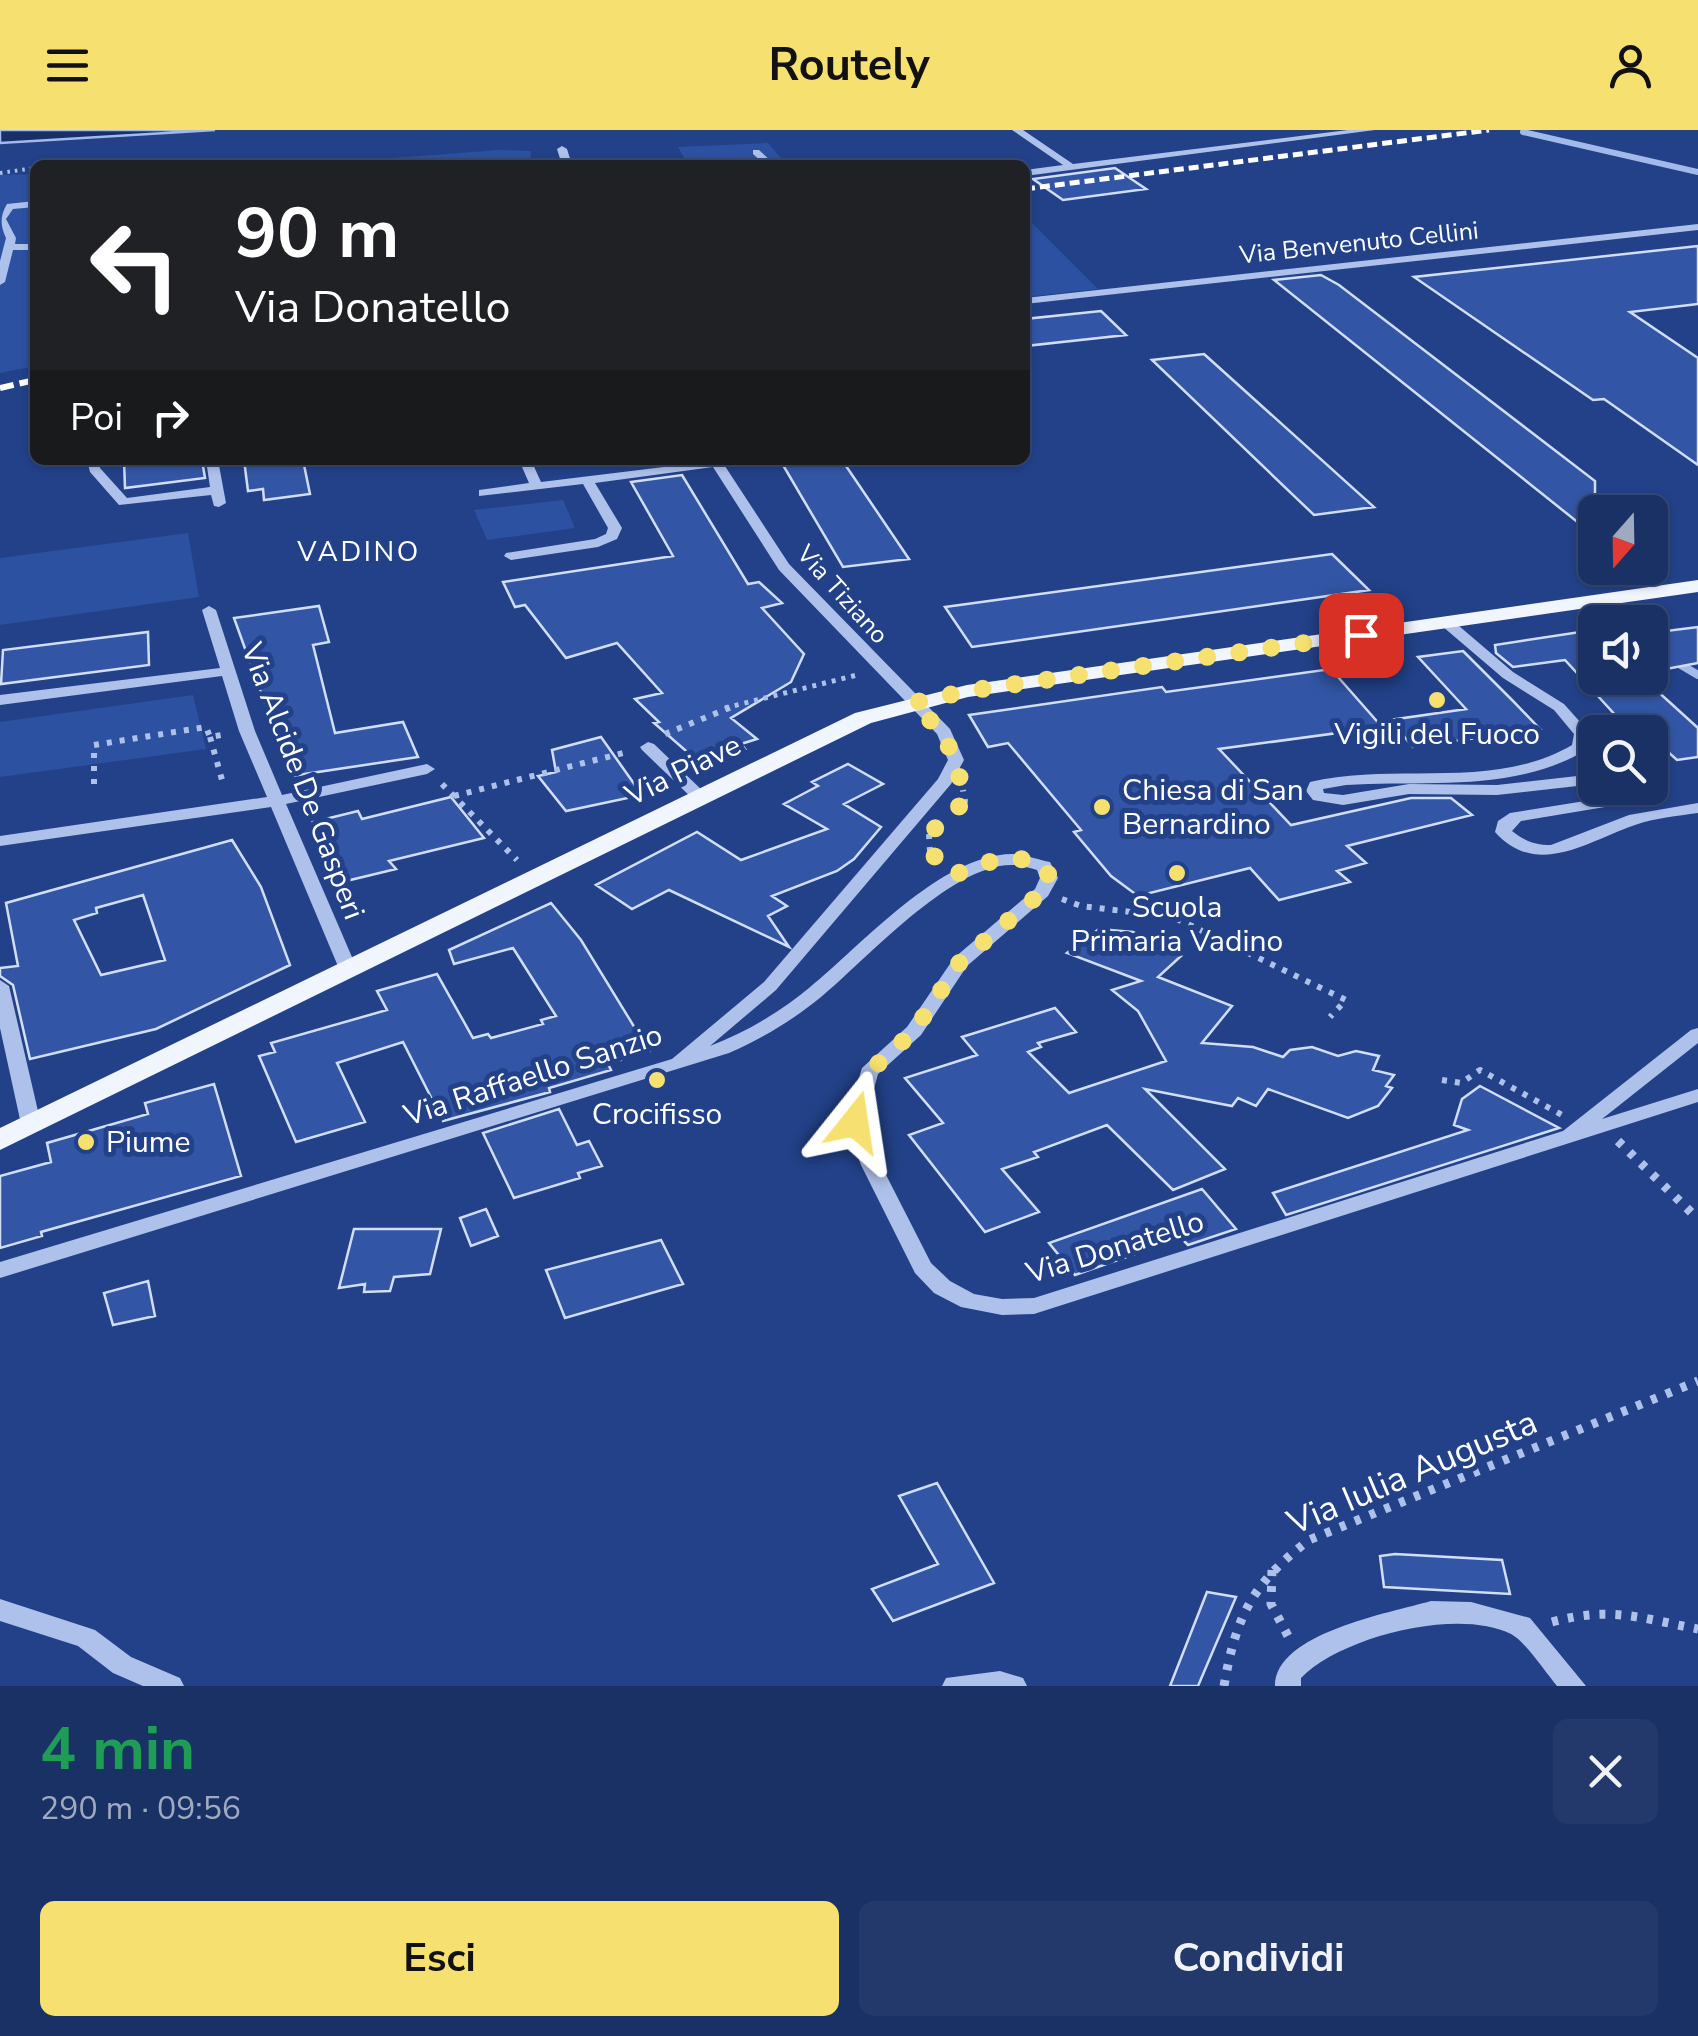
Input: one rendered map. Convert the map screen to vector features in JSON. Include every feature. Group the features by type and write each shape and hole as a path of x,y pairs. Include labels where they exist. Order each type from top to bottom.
{"main road":[{"name":"Via Piave","path":"0,1140 863,718 967,691 1698,586"}],"street":[{"path":"1016,130 1071,167"},
{"path":"1273,130 1293,139"},
{"path":"1030,172 1370,130"},
{"path":"562,149 565,160"},
{"path":"756,152 765,160"},
{"path":"0,282 11,238 1,217 10,206 30,204"},
{"name":"Via Benvenuto Cellini","path":"1030,300 1698,227"},
{"path":"10,248 30,248"},
{"path":"94,465 124,502 218,496 213,465"},
{"path":"528,465 537,486"},
{"path":"484,493 695,465"},
{"name":"Via Tiziano","path":"718,465 784,566 912,703"},
{"path":"511,556 598,543 612,536 615,528 588,480"},
{"name":"Via Alcide De Gasperi","path":"209,610 248,731 349,971"},
{"path":"1447,622 1508,675 1560,707 1578,728"},
{"path":"0,700 229,671"},
{"path":"912,703 944,732 956,760"},
{"path":"648,747 700,798"},
{"path":"1578,748 1521,772 1398,774 1330,781 1316,785 1314,791 1319,796 1343,800 1409,788 1497,790 1578,781"},
{"name":"Via Raffaello Sanzio","path":"0,1270 679,1063 770,986 945,781 956,760"},
{"path":"0,841 276,802 427,768"},
{"path":"1591,805 1516,817 1504,825 1503,832 1522,846 1550,849 1593,838 1636,818 1698,808"},
{"path":"679,1063 717,1054 791,1011 954,875 991,859 1026,858 1044,866 1050,878 1045,887"},
{"name":"Via Donatello","path":"1045,887 960,962 914,1031 869,1072 855,1122 870,1165 923,1268 942,1287 969,1301 1002,1307 1034,1306 1698,1095"},
{"path":"0,986 31,1124"},
{"path":"1561,1140 1698,1034"},
{"path":"0,1610 86,1638 122,1665 171,1686"},
{"path":"1288,1686 1288,1674 1306,1656 1346,1637 1431,1612 1471,1613 1521,1626 1573,1686"},
{"path":"955,1686 1000,1682 1014,1686"}],"path":[{"path":"0,173 30,169"},
{"path":"94,784 94,745 206,727 210,737 248,731"},
{"path":"954,875 930,852 930,833 965,801 956,760"},
{"path":"427,768 536,879"},
{"path":"1045,887 1081,906 1121,908 1173,918 1346,1000 1330,1017"},
{"path":"1442,1080 1461,1083 1480,1070 1581,1125"},
{"path":"1602,1127 1698,1219"},
{"name":"Via Iulia Augusta","path":"1224,1686 1230,1644 1249,1594 1273,1566 1309,1540 1698,1381"},
{"path":"1273,1566 1266,1588 1271,1608 1306,1656"},
{"path":"1521,1626 1599,1612 1698,1628"}],"shaded area":[{"path":"0,130 215,130 0,143"},
{"path":"768,143 783,160 685,160 678,147"},
{"path":"500,150 531,151 530,160 379,159"},
{"path":"30,174 30,367 0,373 0,175"},
{"path":"1030,221 1098,289 1030,296"},
{"path":"563,500 575,528 487,540 474,510"},
{"path":"188,533 199,597 0,625 0,558"},
{"path":"193,695 206,749 0,777 0,722"}],"building":[{"path":"1115,168 1146,189 1063,200 1033,179"},
{"path":"1698,246 1698,304 1630,312 1698,358 1698,465 1604,399 1593,400 1414,277"},
{"path":"1321,275 1339,285 1595,481 1595,495 1578,495 1578,522 1274,280"},
{"path":"1101,311 1126,335 1030,345 1030,318"},
{"path":"1204,354 1374,507 1314,515 1152,360"},
{"path":"124,465 203,465 205,478 125,488"},
{"path":"245,465 304,465 310,494 264,500 263,489 248,491"},
{"path":"783,465 845,465 909,559 843,567"},
{"path":"682,475 748,584 759,582 782,603 762,608 804,654 791,682 731,718 757,739 741,744 745,749 701,764 654,723 659,722 635,699 662,693 617,643 566,658 525,605 515,607 503,582 673,556 631,482"},
{"path":"1332,554 1369,590 972,647 945,607"},
{"path":"319,606 329,642 313,645 335,733 403,722 418,757 291,776 234,618"},
{"path":"1698,627 1698,663 1668,669 1668,631"},
{"path":"148,632 149,665 1,684 3,650"},
{"path":"1578,632 1578,674 1565,660 1513,667 1496,653 1495,645"},
{"path":"1463,651 1540,729 1413,747 1390,720 1466,709 1418,657"},
{"path":"1331,669 1382,727 1219,749 1291,825 1411,798 1451,798 1472,815 1347,846 1366,863 1337,871 1350,882 1279,900 1250,868 1138,896 1111,876 1074,832 1081,830 1008,743 988,747 969,715 1162,687 1166,692"},
{"path":"1597,695 1662,695 1698,728 1698,757 1677,760 1668,752 1668,715 1615,715"},
{"path":"601,737 642,795 566,811 538,776 556,772 552,750"},
{"path":"848,764 883,784 844,804 881,827 854,859 837,871 772,896 787,906 768,916 789,947 669,890 632,909 596,885 697,832 741,860 827,829 784,804 818,786 812,782"},
{"path":"451,797 484,838 389,861 396,869 342,882 315,836 321,835 313,822 358,811 362,819"},
{"path":"232,840 261,887 290,965 156,1029 30,1059 13,985 0,976 0,968 18,966 6,903","holes":["143,895 165,960 101,975 74,920 97,913 96,908"]},
{"path":"551,903 581,940 649,1051 608,1064 611,1070 549,1088 550,1092 443,1121 403,1042 337,1063 365,1122 296,1142 259,1056 275,1052 271,1043 387,1010 377,991 437,974 473,1038 488,1034 491,1038 543,1024 541,1020 556,1016 513,948 454,964 449,950"},
{"path":"1099,929 1133,932 1181,956 1158,977 1232,1006 1202,1043 1253,1047 1283,1057 1290,1050 1312,1047 1338,1056 1356,1051 1379,1056 1373,1070 1394,1075 1386,1086 1392,1088 1378,1106 1348,1118 1268,1089 1256,1106 1238,1098 1232,1106 1145,1089 1225,1169 1173,1190 1107,1125 1034,1152 1038,1157 1002,1169 1039,1212 985,1232 909,1135 943,1123 905,1078 977,1055 962,1037 1055,1008 1076,1032 1038,1043 1041,1047 1028,1052 1069,1093 1166,1061 1138,1011 1112,990 1141,981 1067,953"},
{"path":"214,1084 241,1176 41,1232 42,1236 0,1248 0,1176 51,1162 47,1143 148,1114 145,1103"},
{"path":"1480,1086 1559,1128 1286,1215 1273,1193 1468,1130 1454,1125 1462,1099"},
{"path":"559,1109 577,1145 589,1141 602,1166 578,1173 580,1178 514,1198 483,1133"},
{"path":"1202,1189 1236,1229 1188,1245 1181,1238 1075,1275 1049,1243"},
{"path":"486,1209 498,1236 471,1246 460,1218"},
{"path":"354,1229 441,1229 430,1274 394,1277 390,1291 364,1292 365,1284 339,1288"},
{"path":"661,1240 683,1284 565,1318 546,1270"},
{"path":"148,1281 155,1316 113,1325 104,1293"},
{"path":"937,1483 994,1583 893,1621 872,1589 938,1564 899,1496"},
{"path":"1380,1556 1502,1560 1510,1594 1384,1587"},
{"path":"1207,1592 1236,1597 1198,1686 1170,1686"}],"waterway":[{"path":"1523,132 1698,172"},
{"path":"1676,662 1698,675"}],"railway":[{"path":"1030,188 1489,130"},
{"path":"0,388 30,381"}],"place":[{"name":"Vigili del Fuoco","path":"1437,700"},
{"name":"Chiesa di San Bernardino","path":"1102,807"},
{"name":"Scuola Primaria Vadino","path":"1177,873"},
{"name":"Crocifisso","path":"657,1080"},
{"name":"Piume","path":"86,1142"}],"district":[{"name":"VADINO","path":"359,551"}],"route":[{"path":"855,1122 869,1072 914,1031 960,962 1042,892 1050,878 1044,866 1026,858 991,859 954,875 930,852 930,833 965,801 956,760 944,732 912,703 967,691 1361,635"}]}
